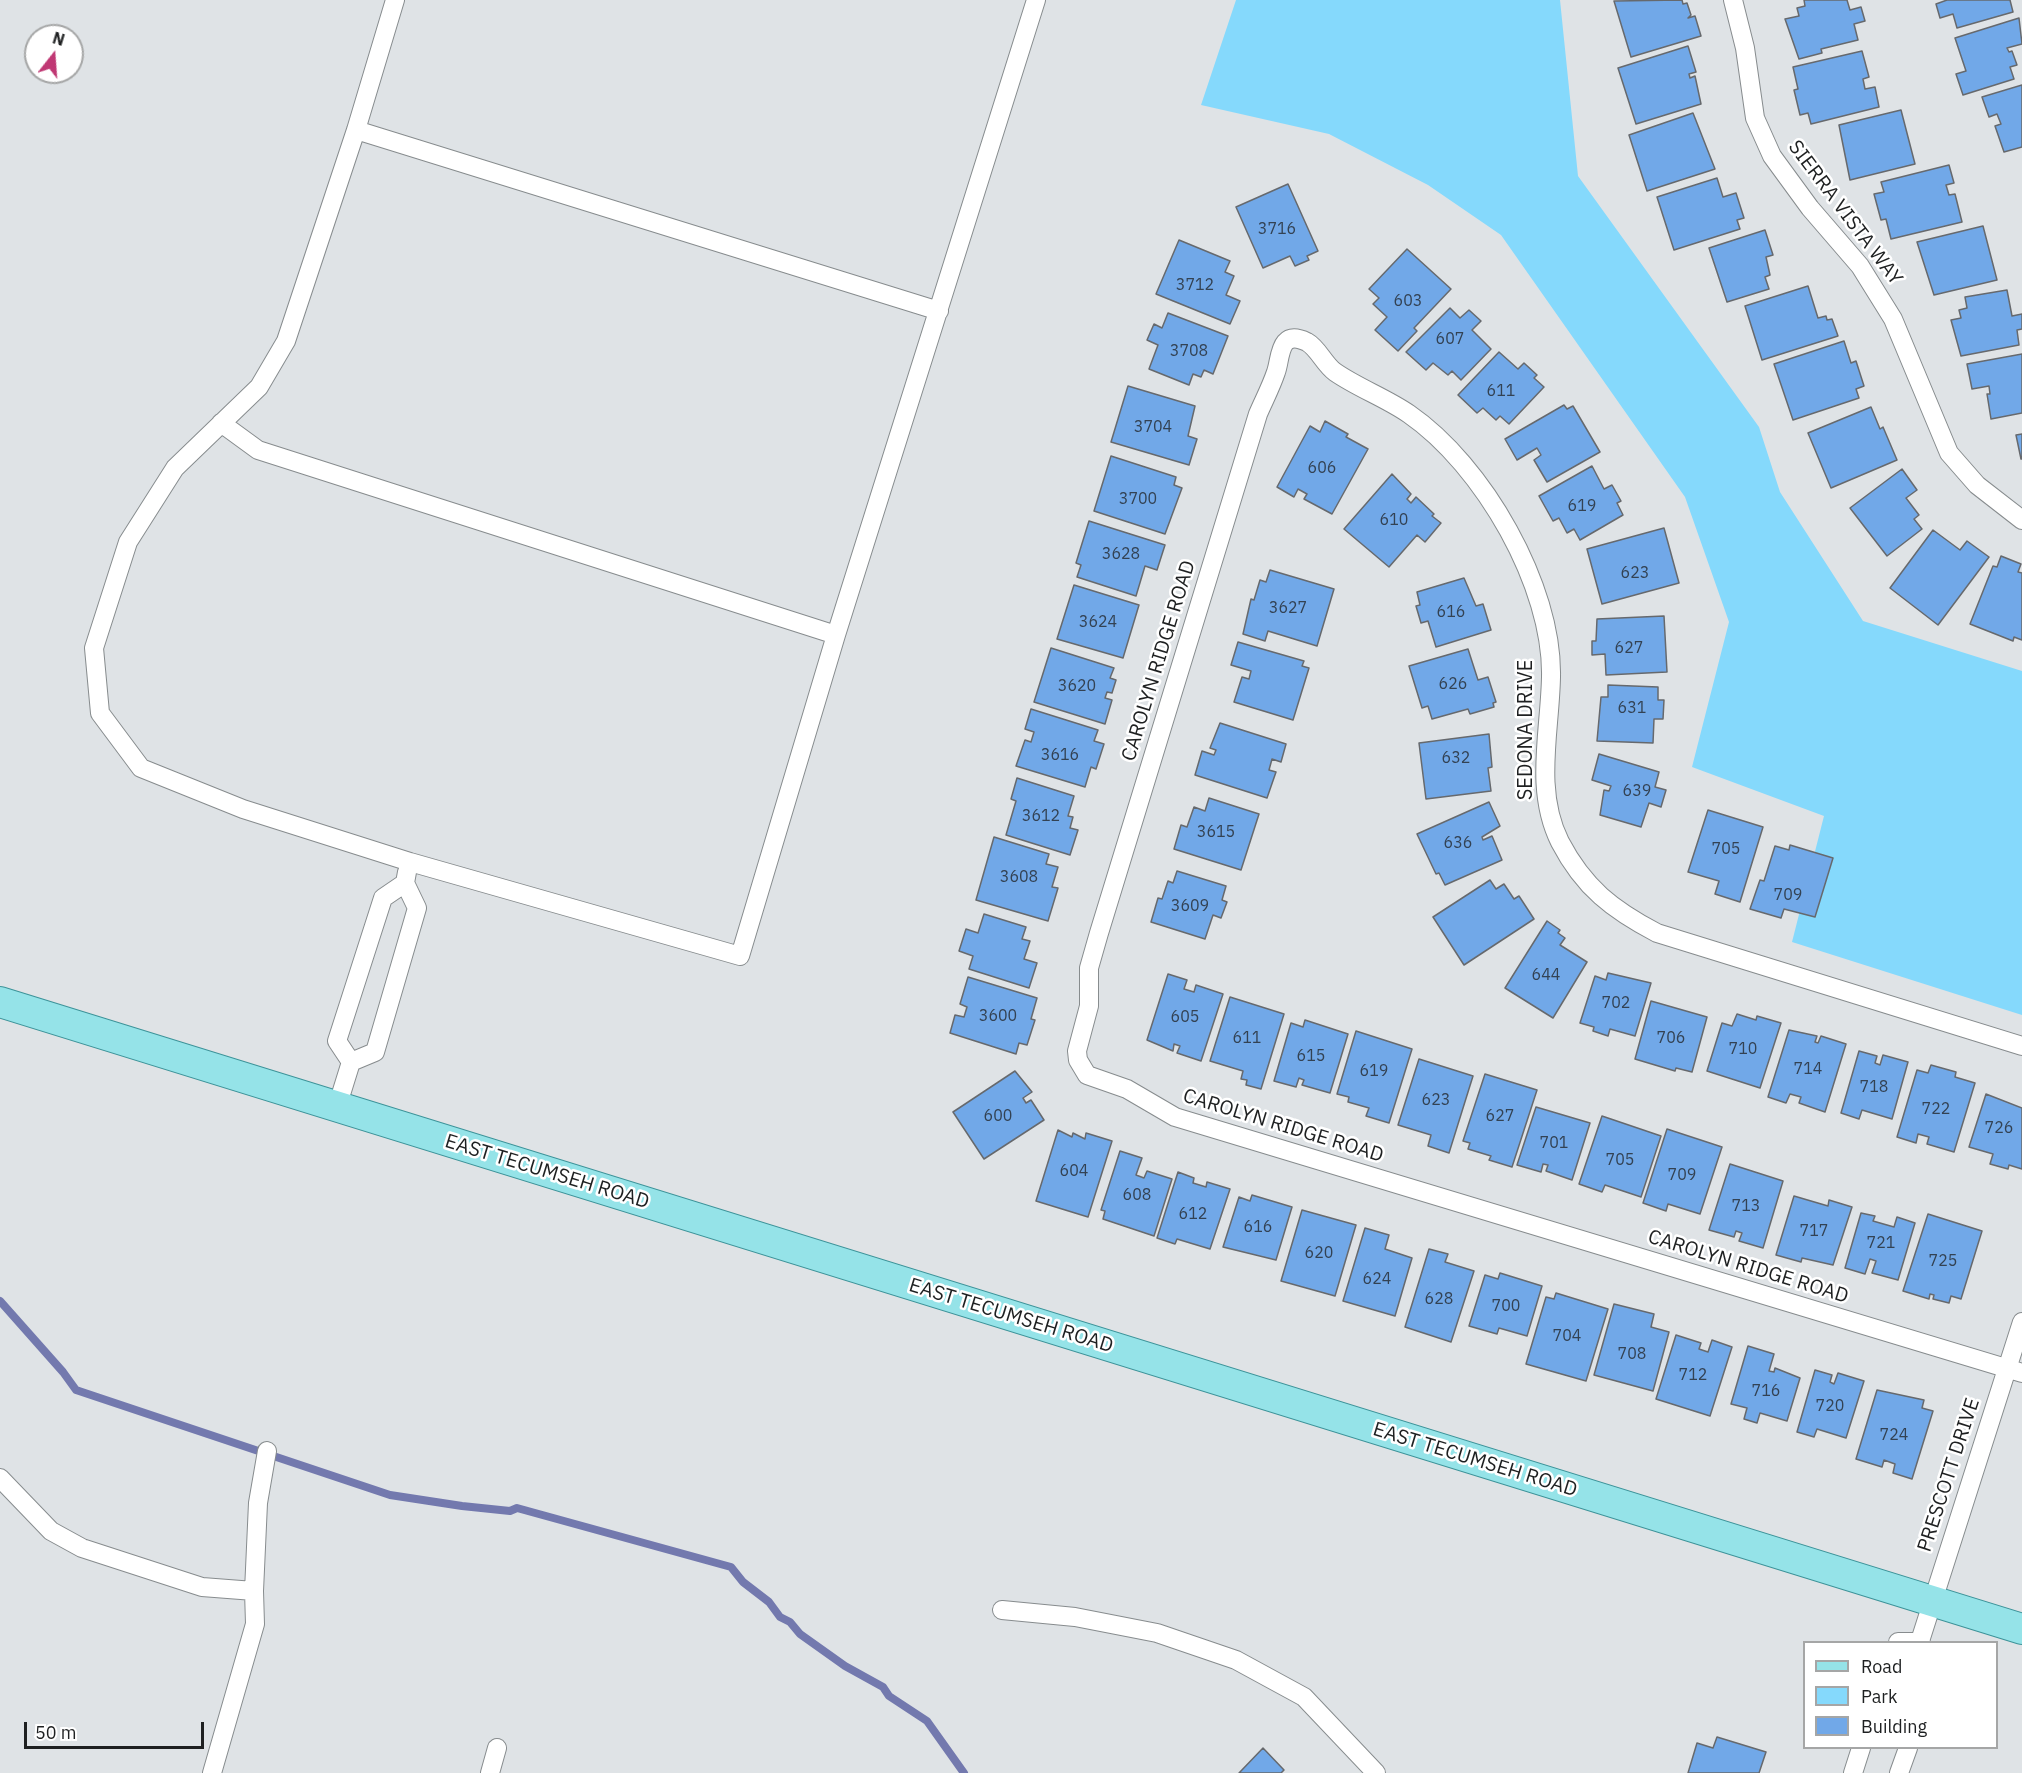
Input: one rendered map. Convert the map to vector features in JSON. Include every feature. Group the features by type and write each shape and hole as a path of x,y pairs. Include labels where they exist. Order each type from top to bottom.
{"main road":[{"name":"EAST TECUMSEH ROAD","path":"0,1002 2022,1629"}],"street":[{"path":"395,0 356,130 286,341 259,387 175,468 128,542 94,648 100,713 141,768 243,809 410,862 740,956 836,635 1036,0"},
{"name":"SIERRA VISTA WAY","path":"1733,0 1745,48 1755,118 1772,156 1810,208 1860,266 1893,319 1949,453 1977,485 2022,520"},
{"path":"356,130 939,311"},
{"name":"CAROLYN RIDGE ROAD","path":"1307,343 1298,340 1283,345 1279,351 1277,369 1258,414 1089,968 1089,1006 1077,1051 1081,1068 1093,1078 1127,1089 1178,1118 2015,1371"},
{"name":"SEDONA DRIVE","path":"1307,343 1333,370 1410,414 1451,449 1490,501 1520,549 1542,609 1551,675 1545,748 1546,803 1560,841 1586,881 1619,913 1657,933 2022,1046"},
{"path":"221,423 258,450 836,635"},
{"path":"351,1062 375,1052 417,908 405,883 410,862"},
{"path":"351,1062 337,1041 383,898 405,883"},
{"path":"337,1107 351,1062"},
{"name":"PRESCOTT DRIVE","path":"1920,1641 1932,1601 2015,1371 2022,1322"},
{"path":"212,1773 255,1624 254,1591 258,1503 267,1451"},
{"path":"0,1478 51,1531 82,1548 202,1587 254,1591"},
{"path":"1002,1610 1075,1617 1157,1633 1236,1660 1304,1697 1376,1773"},
{"path":"490,1773 497,1748"},
{"path":"1853,1773 1861,1749"},
{"path":"1899,1773 1908,1749"}],"green space":[{"path":"1236,0 1560,0 1578,176 1759,427 1780,492 1863,621 2022,671 2022,1015 1792,942 1824,816 1692,767 1729,622 1685,497 1501,235 1428,185 1329,134 1201,105"}],"building":[{"path":"1682,0 1683,4 1687,3 1691,15 1688,18 1695,16 1701,36 1631,57 1614,1"},
{"path":"1804,0 1847,0 1850,10 1861,7 1865,21 1854,24 1858,40 1821,49 1822,53 1799,59 1785,19 1799,16 1797,8 1805,6"},
{"path":"1947,0 2010,0 2013,12 1957,28 1953,14 1940,18 1936,4"},
{"path":"2019,18 2022,44 2007,48 2009,52 2012,51 2017,65 2010,67 2014,79 1963,95 1956,74 1966,71 1955,38"},
{"path":"1688,46 1696,72 1689,74 1690,78 1695,76 1701,104 1636,124 1618,68"},
{"path":"1862,51 1869,77 1863,79 1865,89 1875,87 1879,107 1811,124 1808,113 1800,115 1794,90 1798,89 1793,67"},
{"path":"2022,85 2022,147 2004,152 1995,126 2001,124 1997,114 1989,117 1982,97"},
{"path":"1901,110 1915,164 1850,180 1839,125"},
{"path":"1693,113 1715,169 1647,191 1629,135"},
{"path":"1949,165 1954,183 1946,185 1949,195 1955,194 1962,222 1891,239 1886,219 1881,220 1874,194 1884,192 1881,182"},
{"path":"1717,178 1723,197 1736,193 1744,218 1737,220 1740,229 1674,250 1657,197"},
{"path":"1288,184 1318,251 1307,256 1309,260 1295,266 1290,256 1263,268 1236,207"},
{"path":"1983,226 1997,280 1934,295 1917,242"},
{"path":"1765,230 1773,255 1766,257 1770,275 1765,277 1769,289 1727,302 1709,248"},
{"path":"1179,240 1230,261 1225,272 1234,276 1226,295 1240,301 1230,324 1156,294"},
{"path":"1407,249 1451,289 1414,328 1417,331 1398,351 1375,330 1387,317 1373,304 1379,298 1369,289"},
{"path":"1808,286 1818,318 1826,316 1827,320 1832,319 1838,336 1762,360 1745,306"},
{"path":"2007,290 2012,316 2022,314 2022,329 2017,330 2019,345 1961,356 1951,320 1961,318 1959,310 1967,308 1965,297"},
{"path":"1450,308 1460,318 1469,310 1481,321 1472,330 1491,349 1461,380 1452,371 1448,375 1433,363 1426,370 1406,352"},
{"path":"1168,313 1228,336 1213,374 1204,370 1201,377 1193,374 1189,385 1149,369 1158,345 1147,340 1154,324 1162,328"},
{"path":"1844,341 1851,363 1856,361 1864,386 1856,389 1859,398 1793,420 1774,364"},
{"path":"1499,352 1518,369 1524,363 1537,375 1534,378 1544,387 1509,424 1500,416 1496,420 1483,408 1477,413 1458,395"},
{"path":"2022,354 2022,413 1991,419 1987,394 1990,394 1989,386 1972,389 1967,364"},
{"path":"1128,386 1195,406 1188,436 1197,439 1189,465 1111,442"},
{"path":"1564,405 1567,409 1573,406 1600,452 1547,482 1534,460 1541,455 1537,448 1517,460 1505,439"},
{"path":"1871,407 1880,429 1883,427 1897,460 1831,488 1808,433"},
{"path":"1325,421 1348,434 1346,437 1368,449 1332,514 1304,499 1307,494 1298,489 1294,497 1277,487 1310,426 1320,432"},
{"path":"2022,434 2022,459 2021,459 2016,435"},
{"path":"1111,456 1176,477 1174,485 1182,488 1165,534 1094,511"},
{"path":"1592,466 1604,489 1612,485 1621,501 1617,503 1623,515 1580,540 1574,529 1567,533 1559,518 1553,521 1539,496"},
{"path":"1902,469 1917,490 1906,498 1919,515 1914,519 1922,529 1887,556 1850,508"},
{"path":"1392,474 1411,494 1407,499 1411,503 1416,497 1441,523 1425,542 1417,535 1389,567 1344,529"},
{"path":"1089,521 1165,545 1157,570 1145,566 1136,596 1077,577 1081,565 1076,563"},
{"path":"1664,528 1679,583 1602,604 1587,549"},
{"path":"1933,530 1960,550 1967,541 1989,557 1938,625 1890,588"},
{"path":"2001,556 2021,564 2018,572 2022,573 2022,640 2014,637 2013,641 1970,624 1993,566 1997,567"},
{"path":"1270,570 1334,589 1317,646 1268,631 1265,641 1243,634 1251,599 1254,600 1260,580 1266,582"},
{"path":"1464,578 1476,606 1483,604 1491,630 1436,647 1428,621 1421,623 1416,606 1420,605 1417,592"},
{"path":"1074,585 1139,605 1123,658 1057,639"},
{"path":"1664,616 1667,672 1606,675 1605,654 1592,655 1592,641 1596,641 1597,619"},
{"path":"1238,642 1304,661 1302,666 1309,668 1293,720 1234,702 1242,677 1249,679 1251,671 1231,665"},
{"path":"1051,648 1114,668 1110,678 1116,680 1112,693 1107,692 1105,698 1112,700 1105,724 1034,702"},
{"path":"1468,649 1478,680 1488,677 1496,702 1493,703 1494,707 1470,714 1468,709 1432,719 1428,706 1422,708 1409,666"},
{"path":"1608,685 1658,687 1658,700 1664,700 1663,719 1654,719 1653,743 1597,741 1601,697 1608,697"},
{"path":"1031,709 1098,730 1094,741 1104,744 1096,769 1091,767 1085,787 1016,766 1025,740 1031,742 1034,732 1025,729"},
{"path":"1220,723 1286,744 1281,762 1272,759 1269,770 1276,772 1267,798 1195,775 1202,751 1214,755 1216,750 1210,748"},
{"path":"1489,734 1492,767 1488,768 1491,791 1426,799 1419,743"},
{"path":"1599,754 1659,772 1655,787 1666,790 1661,807 1649,803 1641,827 1600,815 1604,790 1609,791 1611,786 1592,780"},
{"path":"1017,778 1074,796 1068,816 1073,817 1070,828 1078,830 1070,855 1006,835 1016,801 1011,799"},
{"path":"1209,798 1259,814 1241,870 1174,849 1181,825 1187,827 1194,807 1205,811"},
{"path":"1489,802 1500,826 1482,837 1483,840 1492,836 1502,860 1445,885 1439,873 1436,874 1417,834"},
{"path":"1708,810 1763,827 1740,902 1715,894 1719,881 1688,872"},
{"path":"994,837 1049,854 1046,864 1058,867 1052,887 1058,888 1048,921 976,900"},
{"path":"1790,845 1833,858 1815,917 1784,909 1781,918 1750,909 1760,880 1764,881 1775,846 1789,850"},
{"path":"1177,871 1226,886 1222,900 1227,902 1221,918 1213,915 1205,939 1151,922 1158,898 1162,899 1168,881 1173,883"},
{"path":"1490,880 1496,889 1504,884 1514,899 1519,896 1534,919 1464,965 1433,917"},
{"path":"984,914 1026,927 1022,939 1030,941 1024,959 1037,963 1029,988 969,969 973,956 959,951 966,929 978,933"},
{"path":"1547,921 1560,930 1558,933 1565,938 1560,945 1587,962 1553,1018 1505,988"},
{"path":"1608,973 1651,983 1635,1036 1610,1029 1608,1036 1593,1031 1594,1027 1580,1023 1595,976 1606,980"},
{"path":"1168,974 1187,980 1184,989 1194,992 1196,985 1223,994 1201,1061 1177,1053 1180,1046 1174,1044 1173,1051 1147,1040"},
{"path":"968,977 1037,998 1031,1019 1035,1020 1027,1045 1019,1043 1016,1054 950,1033 955,1015 964,1017 967,1007 960,1004"},
{"path":"1230,997 1284,1014 1261,1089 1246,1085 1247,1080 1241,1079 1243,1071 1210,1061"},
{"path":"1651,1001 1707,1017 1692,1072 1676,1068 1675,1071 1635,1059"},
{"path":"1737,1014 1756,1020 1757,1016 1781,1023 1760,1088 1707,1071 1722,1023 1732,1026"},
{"path":"1305,1020 1348,1034 1330,1093 1302,1085 1304,1080 1299,1078 1296,1087 1274,1081 1291,1023 1303,1027"},
{"path":"1789,1030 1817,1036 1815,1042 1818,1043 1821,1036 1846,1044 1825,1112 1799,1103 1801,1097 1790,1094 1786,1103 1768,1097"},
{"path":"1356,1031 1412,1049 1389,1123 1366,1116 1369,1108 1348,1102 1349,1097 1337,1094"},
{"path":"1859,1051 1877,1056 1875,1063 1880,1065 1883,1055 1908,1062 1892,1119 1862,1110 1859,1119 1841,1113"},
{"path":"1419,1059 1473,1076 1449,1153 1428,1146 1431,1135 1398,1125"},
{"path":"1931,1065 1956,1072 1955,1077 1975,1083 1954,1152 1927,1144 1929,1137 1918,1134 1916,1143 1897,1137 1917,1070 1928,1073"},
{"path":"1015,1071 1032,1092 1023,1098 1026,1103 1031,1100 1044,1120 984,1159 953,1112"},
{"path":"1485,1074 1537,1090 1512,1167 1489,1160 1491,1156 1468,1149 1470,1143 1463,1141"},
{"path":"1986,1094 2022,1108 2022,1169 2009,1165 2008,1169 1990,1164 1993,1154 1969,1147"},
{"path":"1536,1107 1590,1123 1572,1180 1546,1171 1548,1165 1543,1164 1541,1172 1517,1165"},
{"path":"1602,1116 1661,1136 1641,1197 1605,1185 1602,1192 1579,1184"},
{"path":"1667,1129 1722,1147 1700,1214 1668,1204 1666,1211 1643,1203"},
{"path":"1058,1130 1072,1137 1073,1133 1085,1139 1086,1133 1112,1141 1088,1217 1036,1201"},
{"path":"1120,1151 1142,1158 1136,1175 1144,1178 1147,1171 1172,1179 1154,1236 1103,1219 1105,1211 1101,1210"},
{"path":"1730,1164 1783,1181 1763,1248 1739,1241 1742,1233 1736,1231 1734,1237 1709,1230"},
{"path":"1178,1172 1194,1178 1193,1183 1206,1187 1207,1182 1230,1189 1210,1249 1177,1239 1175,1244 1157,1238"},
{"path":"1252,1195 1292,1207 1276,1260 1223,1247 1239,1197 1250,1201"},
{"path":"1794,1196 1828,1206 1829,1200 1852,1207 1833,1265 1802,1258 1801,1262 1776,1255"},
{"path":"1302,1210 1356,1225 1335,1296 1281,1281"},
{"path":"1861,1213 1875,1216 1873,1221 1894,1227 1897,1217 1915,1223 1898,1280 1872,1273 1876,1261 1870,1259 1865,1274 1845,1268"},
{"path":"1928,1214 1982,1231 1961,1299 1951,1296 1949,1303 1933,1299 1934,1295 1930,1294 1929,1299 1903,1291"},
{"path":"1365,1228 1389,1235 1385,1249 1412,1258 1395,1316 1343,1301"},
{"path":"1429,1249 1448,1254 1445,1262 1474,1271 1451,1342 1405,1327"},
{"path":"1500,1273 1542,1286 1527,1336 1499,1328 1497,1334 1469,1326 1485,1275 1498,1279"},
{"path":"1556,1293 1608,1309 1586,1381 1526,1364 1546,1297 1554,1299"},
{"path":"1614,1304 1654,1314 1651,1327 1669,1332 1653,1391 1594,1375"},
{"path":"1676,1335 1701,1343 1699,1349 1708,1352 1712,1340 1732,1347 1710,1416 1656,1399"},
{"path":"1748,1346 1774,1354 1769,1371 1774,1372 1775,1368 1800,1378 1787,1421 1760,1413 1757,1423 1744,1419 1747,1408 1731,1404"},
{"path":"1815,1370 1832,1375 1830,1382 1834,1384 1838,1373 1864,1381 1846,1438 1817,1429 1814,1437 1797,1432"},
{"path":"1877,1390 1924,1400 1922,1408 1933,1411 1912,1479 1893,1473 1895,1464 1884,1460 1882,1467 1856,1459"},
{"path":"1717,1737 1766,1752 1759,1773 1688,1773 1697,1743 1713,1748"},
{"path":"1263,1748 1284,1770 1281,1773 1239,1773"}],"waterway":[{"path":"0,1301 63,1372 76,1390 390,1495 510,1511 517,1508 731,1567 743,1582 769,1602 780,1617 790,1622 800,1634 845,1666 883,1687 889,1696 927,1721 964,1773"}]}
